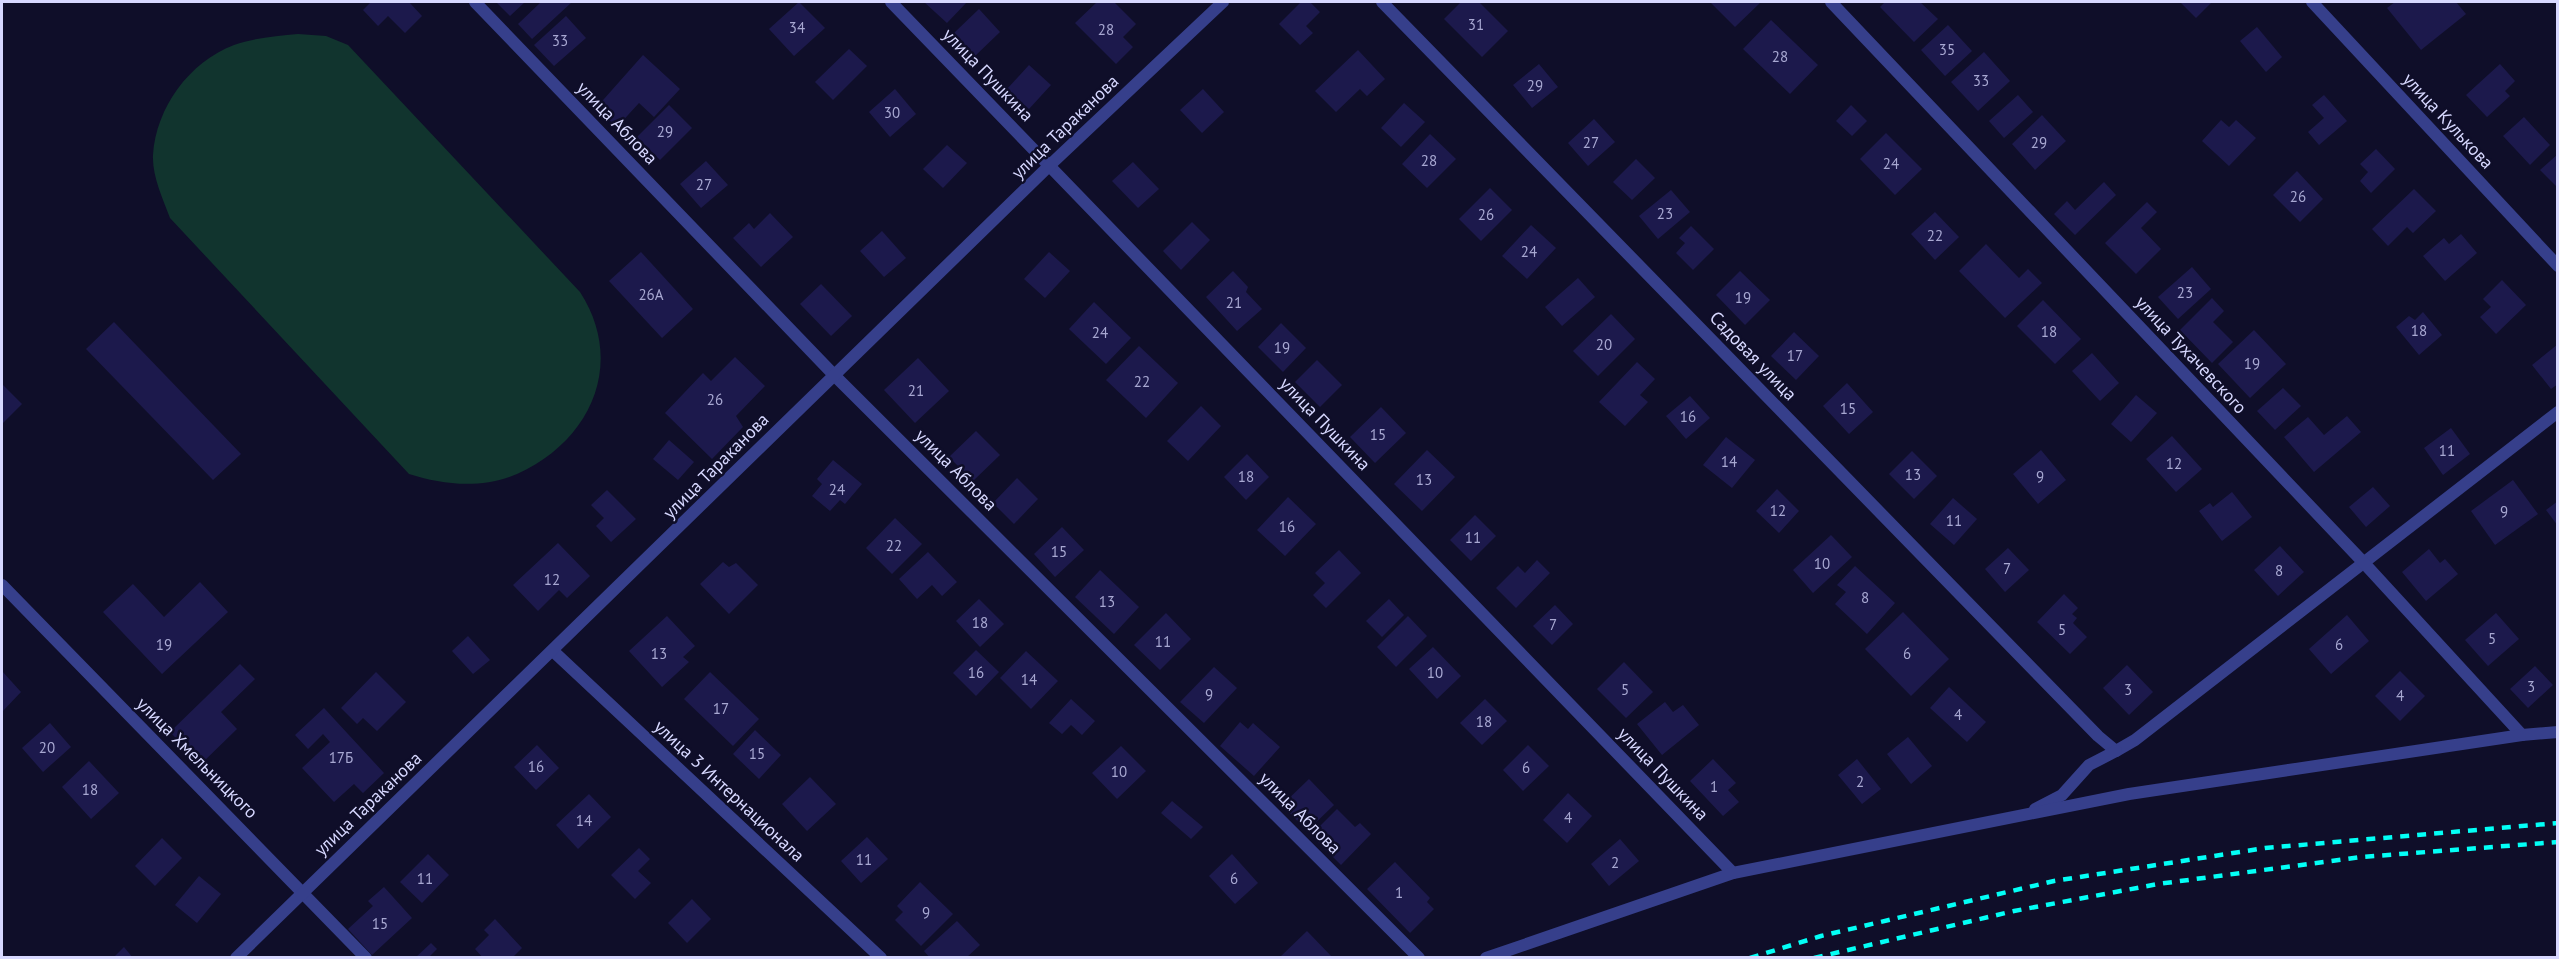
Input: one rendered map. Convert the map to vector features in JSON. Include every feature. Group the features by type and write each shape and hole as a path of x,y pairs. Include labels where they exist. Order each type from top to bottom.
{"street":[{"name":"улица Аблова","path":"475,2 834,375 1419,957"},
{"name":"улица Пушкина","path":"891,2 1733,873"},
{"name":"улица Тараканова","path":"237,957 1050,165 1223,2"},
{"name":"Садовая улица","path":"1382,2 2098,736 2116,751"},
{"name":"улица Тухачевского","path":"1831,2 2364,563 2522,735"},
{"name":"улица Кулькова","path":"2312,2 2558,266"},
{"path":"2022,815 2062,795 2089,765 2135,740 2558,412"},
{"name":"улица Хмельницкого","path":"2,585 366,957"},
{"name":"улица 3 Интернационала","path":"553,651 881,957"},
{"path":"1486,957 1733,873 2129,794 2522,735 2558,732"}],"green space":[{"path":"298,34 326,36 348,45 580,292 594,319 600,346 600,372 594,397 582,421 565,442 543,460 517,474 490,482 463,484 435,481 409,474 170,218 156,179 153,155 155,137 161,120 178,89 203,63 234,45 257,39"}],"building":[{"path":"371,2 409,2 422,16 405,33 388,16 378,26 363,10"},
{"path":"496,2 525,2 510,16"},
{"path":"541,2 572,2 532,39 518,24"},
{"path":"799,2 825,28 794,56 769,29"},
{"path":"924,2 967,2 947,23"},
{"path":"1097,2 1114,2 1136,24 1123,37 1133,47 1116,64 1075,23"},
{"path":"1301,2 1310,2 1320,12 1306,26 1313,33 1300,45 1279,24"},
{"path":"1461,2 1479,2 1508,31 1482,57 1444,19"},
{"path":"1710,2 1761,2 1735,27"},
{"path":"1885,2 1920,2 1938,19 1914,42 1880,7"},
{"path":"2180,2 2212,2 2196,18"},
{"path":"2395,2 2456,2 2466,14 2421,50 2387,8"},
{"path":"979,9 1000,32 975,56 954,33"},
{"path":"566,16 586,38 554,66 534,45"},
{"path":"1771,20 1818,65 1790,94 1743,49"},
{"path":"1948,25 1972,51 1945,76 1921,50"},
{"path":"2257,27 2282,57 2266,72 2240,41"},
{"path":"849,49 867,66 833,100 815,82"},
{"path":"1358,50 1385,79 1367,96 1360,89 1336,112 1315,91"},
{"path":"1984,52 2010,81 1978,111 1951,82"},
{"path":"643,55 680,89 654,117 639,103 617,127 596,108"},
{"path":"1539,64 1558,87 1532,108 1513,85"},
{"path":"2500,64 2515,81 2505,91 2510,96 2487,117 2466,95"},
{"path":"1029,65 1051,85 1029,109 1007,89"},
{"path":"895,89 916,114 890,137 869,112"},
{"path":"1203,89 1224,112 1202,133 1180,110"},
{"path":"2018,95 2033,112 2004,138 1989,121"},
{"path":"2324,95 2347,121 2319,145 2308,132 2324,118 2312,105"},
{"path":"1404,103 1425,122 1401,147 1381,128"},
{"path":"669,105 692,128 660,160 637,137"},
{"path":"1851,105 1867,121 1852,136 1836,121"},
{"path":"2042,115 2066,141 2035,170 2012,144"},
{"path":"2524,117 2550,145 2530,165 2503,136"},
{"path":"1594,119 1615,142 1588,166 1568,143"},
{"path":"2221,120 2229,127 2236,120 2256,138 2229,166 2202,141"},
{"path":"1886,133 1922,169 1895,195 1860,159"},
{"path":"1430,134 1456,159 1427,188 1402,164"},
{"path":"947,145 967,163 943,188 923,169"},
{"path":"2376,149 2395,169 2371,193 2360,181 2368,172 2360,164"},
{"path":"2558,154 2558,188 2540,170"},
{"path":"1636,159 1655,178 1632,200 1613,182"},
{"path":"706,161 728,185 701,208 680,184"},
{"path":"1133,162 1159,189 1138,208 1112,181"},
{"path":"2297,171 2323,199 2300,222 2273,195"},
{"path":"2104,182 2116,195 2075,235 2054,214 2067,201 2075,210"},
{"path":"1490,188 1512,210 1481,241 1459,219"},
{"path":"2414,189 2436,211 2413,233 2407,227 2388,246 2372,229"},
{"path":"1671,190 1690,212 1658,239 1639,216"},
{"path":"2147,202 2157,212 2141,228 2161,249 2136,274 2105,243"},
{"path":"1935,212 1959,237 1935,260 1911,234"},
{"path":"770,213 793,237 761,267 733,238 749,223 754,229"},
{"path":"1192,222 1210,240 1181,270 1163,251"},
{"path":"1531,225 1556,248 1527,279 1502,256"},
{"path":"1691,226 1714,249 1693,270 1676,253 1685,243 1679,238"},
{"path":"882,231 906,258 884,277 860,251"},
{"path":"2461,234 2477,253 2445,281 2423,256 2444,238 2449,244"},
{"path":"1986,244 2019,278 2028,269 2042,283 2005,318 1959,271"},
{"path":"641,252 693,309 662,338 609,281"},
{"path":"1049,252 1070,271 1045,298 1024,279"},
{"path":"2192,267 2211,289 2178,319 2158,297"},
{"path":"1233,271 1248,287 1246,292 1262,309 1237,331 1206,297"},
{"path":"1740,271 1770,300 1745,325 1716,295"},
{"path":"1578,278 1595,297 1562,326 1545,307"},
{"path":"2502,280 2526,305 2496,334 2480,317 2491,307 2483,299"},
{"path":"821,284 852,316 831,336 800,304"},
{"path":"2212,298 2224,311 2213,322 2233,342 2212,363 2180,330"},
{"path":"2043,300 2081,339 2055,364 2017,326"},
{"path":"1094,302 1131,338 1106,364 1069,329"},
{"path":"2423,312 2442,335 2419,355 2396,327 2409,316 2415,320"},
{"path":"1611,314 1635,339 1598,376 1573,351"},
{"path":"114,322 241,454 213,480 86,349"},
{"path":"1281,323 1306,348 1283,372 1258,347"},
{"path":"2254,330 2286,364 2250,398 2218,364"},
{"path":"1794,332 1819,356 1796,380 1771,356"},
{"path":"2558,344 2558,384 2551,389 2532,365"},
{"path":"1139,346 1178,383 1146,418 1106,380"},
{"path":"2092,353 2119,383 2100,401 2072,371"},
{"path":"735,357 765,386 736,416 743,427 712,459 665,413 703,373 711,381"},
{"path":"918,358 949,391 915,423 884,390"},
{"path":"1317,360 1342,385 1320,407 1295,382"},
{"path":"1637,362 1655,379 1640,395 1648,402 1625,426 1599,402"},
{"path":"1847,383 1873,412 1849,434 1823,406"},
{"path":"2,384 22,404 2,424"},
{"path":"2283,388 2301,406 2275,430 2257,411"},
{"path":"2136,395 2157,413 2131,442 2111,424"},
{"path":"1690,396 1710,418 1686,439 1666,416"},
{"path":"1201,406 1221,426 1188,461 1167,441"},
{"path":"1381,407 1406,433 1375,463 1350,437"},
{"path":"2347,416 2361,432 2314,472 2284,437 2308,417 2324,435"},
{"path":"2451,428 2470,454 2443,475 2424,448"},
{"path":"976,431 1000,455 973,481 949,457"},
{"path":"2172,436 2202,469 2176,492 2146,459"},
{"path":"1726,437 1755,460 1732,488 1703,465"},
{"path":"669,440 694,462 678,480 653,459"},
{"path":"1427,450 1455,477 1422,511 1394,484"},
{"path":"2041,450 2066,480 2038,504 2013,474"},
{"path":"1912,451 1937,476 1914,499 1889,474"},
{"path":"1247,454 1269,477 1246,500 1224,477"},
{"path":"833,460 862,484 845,504 840,500 830,511 812,496 822,484 817,479"},
{"path":"1017,478 1038,499 1014,524 993,503"},
{"path":"2513,480 2538,514 2495,545 2471,511"},
{"path":"2373,487 2390,506 2366,527 2349,507"},
{"path":"1777,489 1799,511 1779,533 1756,511"},
{"path":"607,490 636,519 611,542 596,526 604,518 591,505"},
{"path":"2232,492 2252,517 2222,541 2199,511 2210,503 2213,507"},
{"path":"1288,497 1316,524 1285,556 1257,530"},
{"path":"1953,498 1977,519 1954,545 1930,524"},
{"path":"2558,501 2558,526 2546,510"},
{"path":"1475,515 1496,536 1471,561 1450,540"},
{"path":"895,518 922,544 892,574 866,548"},
{"path":"1062,527 1084,550 1055,577 1034,554"},
{"path":"1831,535 1852,557 1813,593 1793,570"},
{"path":"558,543 590,576 567,598 559,590 538,611 513,585"},
{"path":"2280,546 2304,572 2278,596 2254,570"},
{"path":"2008,548 2029,570 2005,592 1985,569"},
{"path":"2429,549 2440,563 2445,559 2458,574 2426,601 2402,572"},
{"path":"1339,550 1361,573 1326,608 1313,595 1325,583 1315,573"},
{"path":"928,552 957,582 942,596 932,585 917,599 899,579"},
{"path":"1537,560 1550,573 1516,608 1496,588 1518,566 1525,573"},
{"path":"723,562 729,567 736,563 758,585 729,614 700,584"},
{"path":"1855,566 1895,603 1867,634 1835,604 1846,592 1837,585"},
{"path":"1100,570 1139,607 1114,634 1075,597"},
{"path":"200,582 228,612 162,674 103,612 133,584 164,617"},
{"path":"2064,594 2078,608 2072,614 2077,618 2073,623 2087,637 2070,654 2037,622"},
{"path":"979,599 1004,624 980,647 956,621"},
{"path":"1389,599 1404,615 1382,637 1366,621"},
{"path":"1555,605 1573,624 1552,645 1533,626"},
{"path":"1903,612 1949,659 1911,696 1865,649"},
{"path":"1166,613 1191,639 1160,670 1134,645"},
{"path":"2496,613 2519,639 2488,666 2465,640"},
{"path":"2347,615 2369,641 2331,674 2309,649"},
{"path":"667,616 695,646 683,657 689,662 662,687 629,651"},
{"path":"1408,616 1427,636 1396,667 1377,647"},
{"path":"468,636 490,660 473,674 452,651"},
{"path":"1433,647 1461,676 1437,699 1409,669"},
{"path":"976,650 999,672 976,696 953,673"},
{"path":"1026,651 1058,681 1031,709 1000,678"},
{"path":"1624,662 1653,692 1626,718 1597,689"},
{"path":"240,664 255,679 221,712 237,729 201,764 170,732"},
{"path":"2127,665 2153,692 2129,715 2103,688"},
{"path":"2535,666 2553,685 2528,708 2510,689"},
{"path":"1214,667 1237,688 1204,723 1180,702"},
{"path":"2,671 21,692 2,712"},
{"path":"2400,671 2425,696 2400,721 2375,696"},
{"path":"376,672 406,702 377,731 363,718 357,724 341,708"},
{"path":"710,672 759,719 733,746 684,699"},
{"path":"1949,687 1986,722 1967,742 1930,708"},
{"path":"1071,699 1095,721 1082,735 1071,725 1062,734 1049,723"},
{"path":"1485,699 1507,721 1482,745 1460,723"},
{"path":"1665,702 1673,712 1683,705 1699,725 1662,755 1637,724"},
{"path":"324,708 384,773 363,793 354,784 334,802 302,768 330,742 323,734 308,749 295,735"},
{"path":"1240,722 1248,729 1253,723 1280,747 1254,776 1220,746"},
{"path":"50,723 71,747 43,772 22,748"},
{"path":"755,730 781,755 759,779 733,754"},
{"path":"1908,737 1932,766 1911,784 1887,754"},
{"path":"537,745 559,768 536,790 514,767"},
{"path":"1528,745 1549,766 1523,791 1503,770"},
{"path":"1121,746 1146,771 1117,799 1092,773"},
{"path":"1713,759 1736,783 1728,790 1739,802 1723,816 1690,781"},
{"path":"1857,759 1881,789 1862,804 1838,775"},
{"path":"89,761 119,793 91,819 62,787"},
{"path":"810,777 836,804 807,831 782,804"},
{"path":"1309,779 1334,805 1307,831 1282,805"},
{"path":"1568,793 1592,816 1567,843 1543,820"},
{"path":"589,794 611,817 578,849 556,825"},
{"path":"1172,801 1203,827 1191,839 1161,813"},
{"path":"1337,809 1355,827 1360,823 1371,834 1341,865 1311,835"},
{"path":"867,837 888,859 861,883 841,861"},
{"path":"162,838 182,858 155,886 135,866"},
{"path":"1620,839 1639,861 1609,886 1591,864"},
{"path":"639,848 650,859 638,871 651,883 635,899 611,875"},
{"path":"428,854 449,875 422,903 400,882"},
{"path":"1232,854 1258,883 1235,904 1209,876"},
{"path":"1395,862 1430,898 1427,902 1434,909 1410,933 1367,889"},
{"path":"199,876 221,894 197,923 175,905"},
{"path":"920,882 953,914 921,946 895,920 903,912 897,906"},
{"path":"384,887 412,918 372,955 348,929 373,906 368,901"},
{"path":"692,899 711,919 687,943 668,923"},
{"path":"495,919 522,948 512,958 483,958 475,949 489,935 484,930"},
{"path":"957,921 980,945 966,958 930,958 924,951"},
{"path":"1307,931 1333,958 1279,958"},
{"path":"431,943 437,949 428,958 415,958"},
{"path":"124,947 133,958 113,958"}],"railway":[{"path":"1750,958 1821,936 2054,881 2265,848 2558,823"},
{"path":"1814,958 2014,911 2158,884 2361,857 2558,842"}]}
